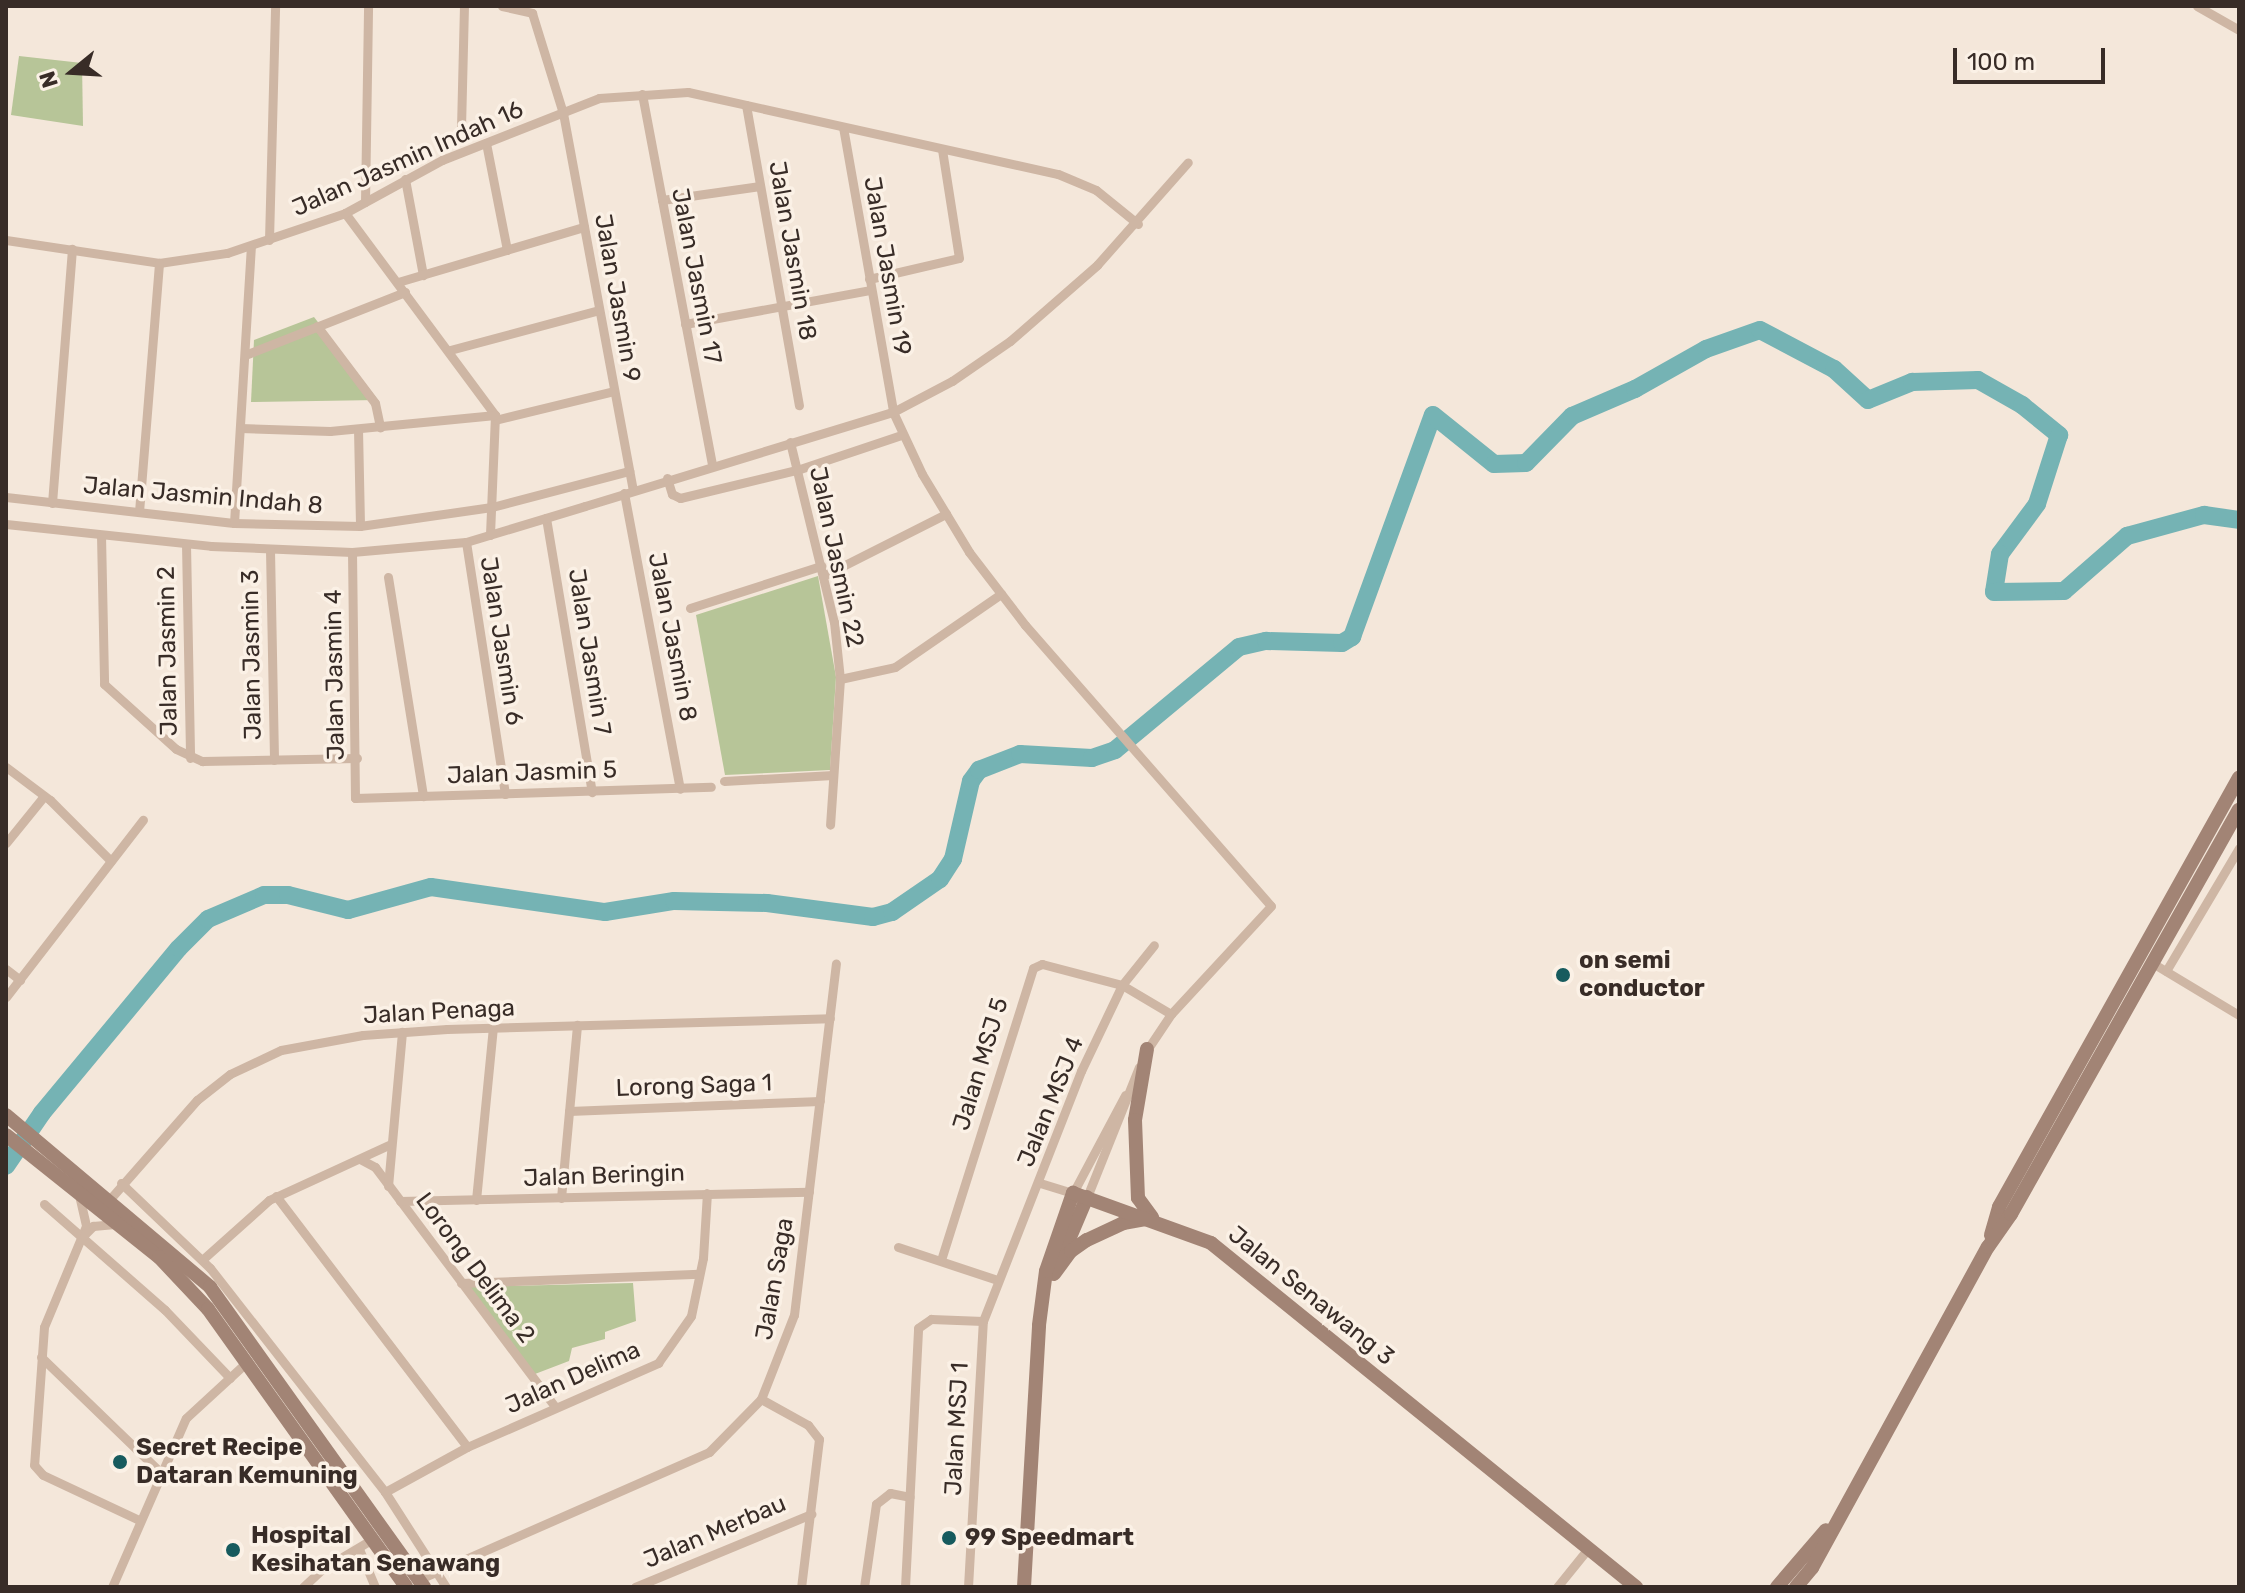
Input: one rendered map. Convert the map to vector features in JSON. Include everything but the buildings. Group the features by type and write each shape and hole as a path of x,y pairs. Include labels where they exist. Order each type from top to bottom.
{"street":[{"path":"269,240 275,6"},
{"path":"365,202 368,6"},
{"path":"461,128 464,6"},
{"name":"Jalan Jasmin 9","path":"502,6 532,13 563,113 629,471 628,491"},
{"path":"2197,6 2239,30"},
{"name":"Jalan Jasmin Indah 16","path":"6,240 159,263 251,247 345,213 405,179 599,98 688,92 1058,174 1096,190 1138,224"},
{"name":"Jalan Jasmin 17","path":"642,94 712,465"},
{"name":"Jalan Jasmin 18","path":"746,105 799,405"},
{"name":"Jalan Jasmin 19","path":"843,127 893,412 901,435 946,514 1001,594 1271,906 1171,1014"},
{"path":"486,143 507,250"},
{"path":"869,279 959,258 942,149"},
{"path":"6,524 270,550 352,552 466,542 667,478 893,412 952,381 1010,341 1138,224 1188,162"},
{"path":"405,179 423,275"},
{"path":"662,200 760,186"},
{"path":"345,213 487,399 495,417 490,535"},
{"path":"398,282 584,227"},
{"path":"234,523 251,247"},
{"path":"52,503 72,249"},
{"path":"139,512 159,263"},
{"path":"685,324 871,290"},
{"path":"245,355 405,292"},
{"path":"450,350 599,310"},
{"path":"317,326 375,403 380,427"},
{"path":"240,428 358,429 495,417 614,391"},
{"path":"358,429 360,526"},
{"path":"667,478 672,494 680,498 797,470 901,435"},
{"name":"Jalan Jasmin 22","path":"790,442 821,566 840,679 830,825"},
{"name":"Jalan Jasmin Indah 8","path":"6,497 234,523 360,526 492,507 629,471"},
{"name":"Jalan Jasmin 8","path":"628,491 680,789"},
{"path":"823,576 946,514"},
{"name":"Jalan Jasmin 7","path":"546,518 592,792"},
{"path":"101,535 104,684 190,758 357,758"},
{"name":"Jalan Jasmin 6","path":"466,542 505,794"},
{"name":"Jalan Jasmin 2","path":"186,544 190,758"},
{"name":"Jalan Jasmin 3","path":"270,550 274,760"},
{"name":"Jalan Jasmin 4","path":"352,552 357,758 355,798"},
{"path":"690,608 821,566"},
{"path":"388,577 423,796"},
{"path":"840,679 895,667 1001,594"},
{"path":"6,767 44,796 111,861"},
{"path":"724,781 833,775"},
{"path":"2167,912 2239,777"},
{"name":"Jalan Jasmin 5","path":"355,798 711,787"},
{"path":"2160,967 2209,865 2238,819 2233,798 2239,787"},
{"path":"6,843 44,796"},
{"path":"1988,1247 1999,1207 2167,912 2219,823 2238,819"},
{"path":"6,997 143,820"},
{"path":"1796,1587 1842,1512 1988,1247 2160,967 2239,848"},
{"name":"Jalan MSJ 4","path":"983,1321 997,1280 1040,1183 1081,1071 1122,985 1154,945"},
{"name":"Jalan Saga","path":"422,1583 437,1570 709,1452 761,1399 794,1315 836,964"},
{"name":"Jalan MSJ 5","path":"941,1260 1033,968 1042,964 1122,985"},
{"path":"2160,967 2239,1015"},
{"path":"6,969 20,980"},
{"path":"1024,1587 1046,1271 1147,1049 1171,1014 1122,985"},
{"name":"Jalan Penaga","path":"110,1199 197,1100 255,1061 318,1042 402,1032 830,1018"},
{"path":"561,1198 577,1025"},
{"path":"476,1200 493,1028"},
{"path":"388,1186 402,1032"},
{"path":"1054,1274 1071,1251 1087,1240 1123,1223 1152,1218 1138,1198 1135,1120 1147,1049"},
{"name":"Lorong Saga 1","path":"569,1111 820,1101"},
{"path":"9,1118 79,1195 184,1283 247,1362 365,1544 406,1587"},
{"path":"6,1135 38,1151 110,1199 193,1268 259,1350 422,1583"},
{"path":"202,1260 276,1196 391,1144"},
{"name":"Lorong Delima 2","path":"360,1159 375,1167 555,1407"},
{"path":"121,1183 202,1260 385,1492 446,1587"},
{"path":"1040,1183 1080,1195"},
{"name":"Jalan Beringin","path":"400,1201 809,1192"},
{"name":"Jalan Delima","path":"385,1492 467,1447 658,1363 686,1327 699,1274 707,1193"},
{"path":"79,1195 86,1219 82,1238 44,1327 34,1465 43,1475 139,1520"},
{"path":"1042,1301 1080,1195"},
{"name":"Jalan Senawang 3","path":"1080,1195 1152,1218 1211,1243 1636,1587"},
{"path":"276,1196 467,1447"},
{"path":"44,1204 165,1310 230,1378"},
{"path":"82,1238 93,1226 115,1224"},
{"path":"898,1247 997,1280"},
{"path":"461,1283 699,1274"},
{"path":"905,1587 918,1328 931,1319 983,1321"},
{"name":"Jalan MSJ 1","path":"968,1587 983,1321"},
{"path":"112,1587 186,1418 259,1350"},
{"path":"41,1357 161,1473"},
{"path":"761,1399 817,1431 811,1514 801,1587"},
{"path":"864,1587 876,1504 890,1493 910,1497"},
{"path":"1777,1587 1842,1512"},
{"name":"Jalan Merbau","path":"635,1587 811,1514"},
{"path":"303,1587 322,1569 365,1544"},
{"path":"365,1544 375,1587"},
{"path":"1557,1587 1587,1550"}],"green space":[{"path":"19,56 82,63 83,126 11,115"},
{"path":"314,317 378,400 251,402 254,340"},
{"path":"818,576 836,677 830,770 725,775 696,615"},
{"path":"633,1283 636,1321 605,1332 605,1339 572,1348 569,1361 535,1374 466,1287"}],"waterway":[{"path":"6,1166 42,1113 179,948 208,919 264,895 288,895 348,910 431,887 605,912 674,901 767,903 873,917 892,912 940,879 953,859 971,781 979,770 1020,754 1092,758 1115,750 1239,647 1266,641 1342,643 1352,637 1433,415 1494,464 1526,463 1572,416 1635,389 1706,349 1760,330 1834,369 1868,400 1912,382 1978,380 2022,405 2059,435 2037,504 2000,554 1994,592 2064,591 2127,536 2204,515 2239,520"}],"place":[{"name":"on semi conductor","path":"1563,975"},
{"name":"Secret Recipe Dataran Kemuning","path":"120,1462"},
{"name":"99 Speedmart","path":"949,1538"},
{"name":"Hospital Kesihatan Senawang","path":"233,1550"}]}
